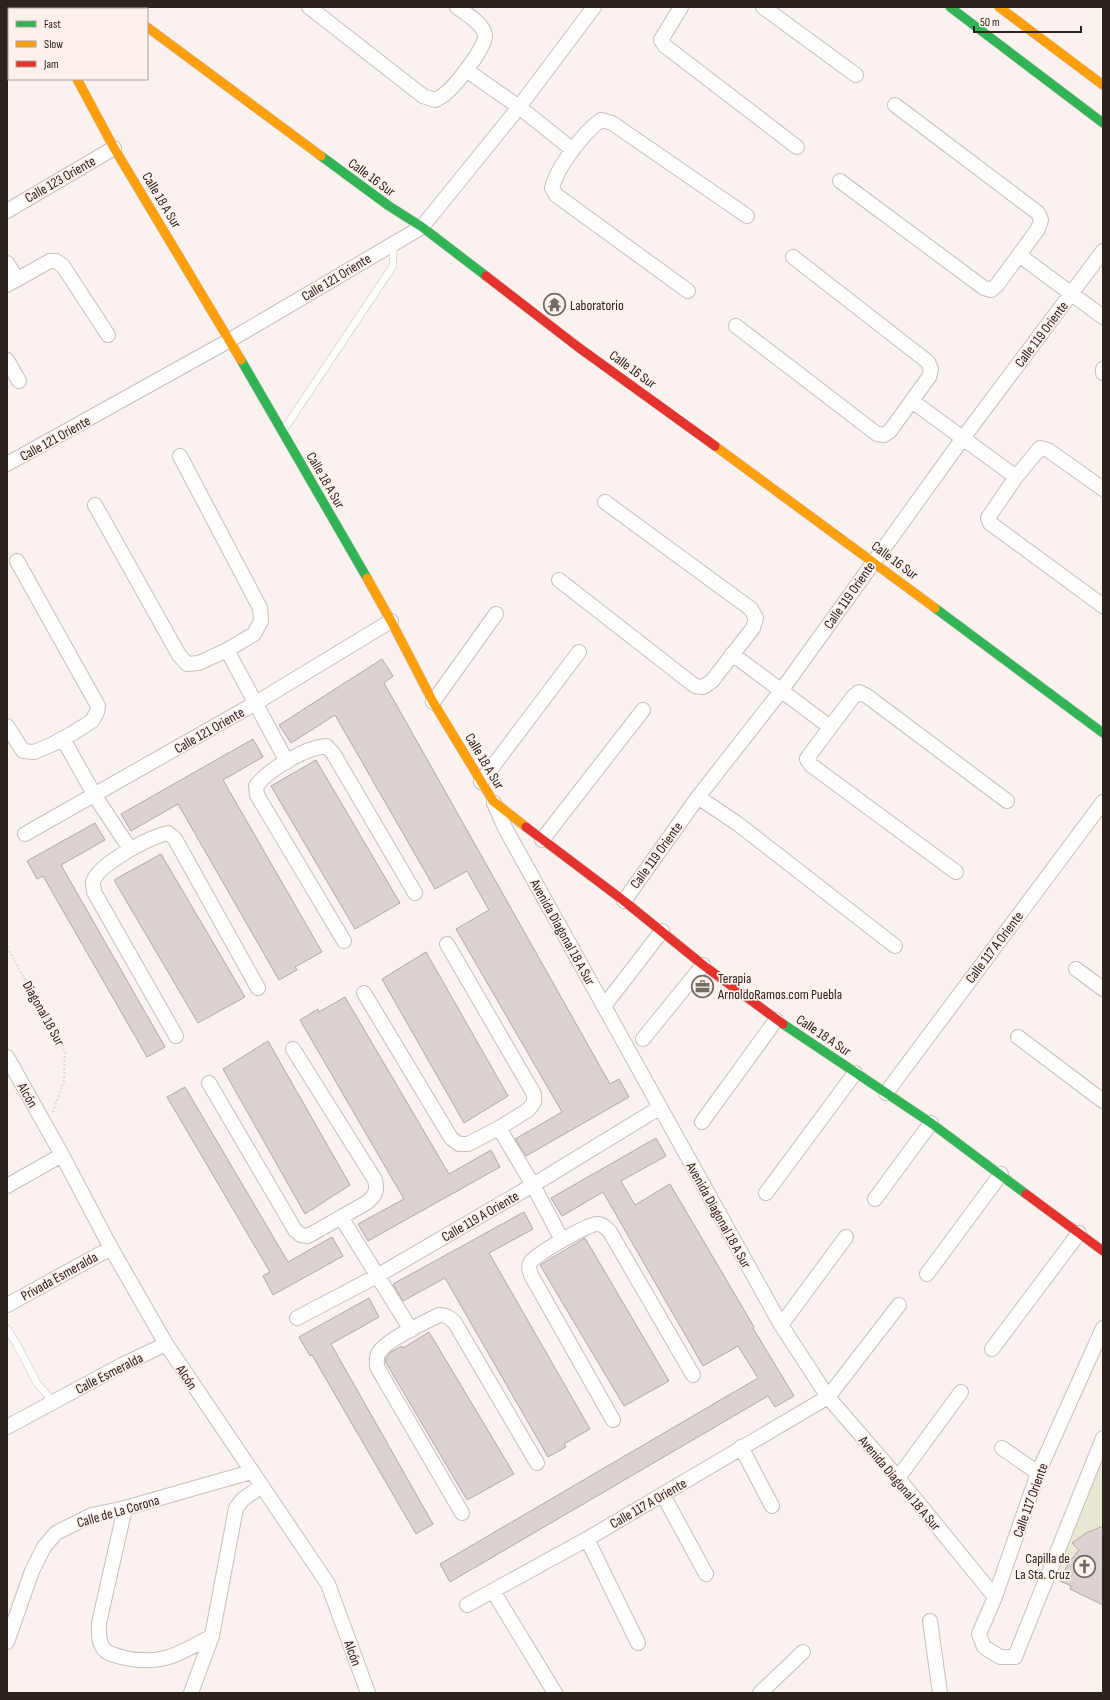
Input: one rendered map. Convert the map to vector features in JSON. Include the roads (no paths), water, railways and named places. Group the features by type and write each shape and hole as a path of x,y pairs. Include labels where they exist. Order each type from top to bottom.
{"street":[{"path":"309,7 423,96 435,100 446,93 466,70 482,48 486,36 481,26 457,7"},
{"name":"Calle 121 Oriente","path":"7,464 230,340 422,227 519,107 594,7"},
{"path":"681,7 661,40 665,46 797,147"},
{"path":"764,7 856,75"},
{"path":"950,7 1103,123"},
{"path":"999,7 1103,84"},
{"name":"Calle 16 Sur","path":"148,29 376,197 422,227 578,347 874,561 1103,733"},
{"path":"466,70 519,107 573,150"},
{"name":"Calle 18 A Sur","path":"78,80 114,148 230,340 391,621 433,702 493,801 776,1020 931,1123 1103,1250"},
{"path":"840,181 984,288 991,290 998,285 1038,229 1041,220 1038,213 895,105"},
{"path":"688,291 556,195 552,188 554,176 589,128 601,120 612,123 747,216"},
{"name":"Calle 123 Oriente","path":"7,211 114,148"},
{"name":"Calle 119 Oriente","path":"624,901 698,797 782,691 963,438 1103,251"},
{"path":"1019,255 1103,317"},
{"path":"736,326 877,434 884,435 890,431 929,377 931,369 928,362 793,257"},
{"path":"7,263 12,282 50,261 56,261 63,266 108,335"},
{"path":"7,360 20,381"},
{"path":"912,401 1016,477"},
{"path":"1103,489 1048,450 1040,448 1016,477 988,518 990,523 1103,606"},
{"path":"95,505 179,656 187,664 199,663 227,650 254,634 261,622 260,608 180,456"},
{"path":"559,580 695,686 704,687 712,681 753,628 756,618 751,609 605,502"},
{"path":"7,726 23,751 26,753 34,752 63,739 92,721 97,712 98,706 18,561"},
{"path":"433,702 496,614"},
{"name":"Calle 121 Oriente","path":"25,834 95,796 254,704 391,621"},
{"path":"227,650 254,704 287,762"},
{"path":"481,782 579,652"},
{"path":"732,654 830,727"},
{"path":"956,872 811,765 808,759 810,753 853,697 860,692 1007,801"},
{"path":"542,840 643,710"},
{"path":"63,739 95,796 130,849"},
{"path":"344,941 257,795 256,786 263,777 315,747 326,746 337,760 415,893"},
{"path":"698,797 738,824 895,946"},
{"name":"Avenida Diagonal 18 A Sur","path":"493,801 505,828 659,1108 781,1325 828,1398 898,1478 995,1597"},
{"name":"Calle 117 A Oriente","path":"886,1093 1103,802"},
{"path":"176,1036 94,892 93,882 100,872 130,849 159,835 168,833 176,839 258,988"},
{"path":"604,1006 662,931"},
{"path":"364,993 451,1138 459,1144 468,1144 499,1128 528,1110 534,1102 534,1094 447,944"},
{"path":"644,1039 703,965"},
{"path":"1076,969 1103,989"},
{"path":"702,1122 776,1020"},
{"path":"1018,1037 1103,1101"},
{"path":"209,1083 295,1230 301,1235 308,1236 373,1197 377,1189 375,1180 293,1048"},
{"name":"Alcón","path":"7,1057 62,1154 111,1248 166,1344 328,1584 368,1693"},
{"path":"766,1193 855,1073"},
{"name":"Calle 119 A Oriente","path":"297,1318 377,1276 533,1185 659,1108"},
{"path":"875,1199 931,1123"},
{"path":"499,1128 533,1185 562,1240"},
{"path":"7,1186 62,1154"},
{"path":"927,1274 1001,1174"},
{"path":"341,1217 411,1330"},
{"path":"613,1420 529,1269 530,1263 562,1240 597,1224 604,1226 610,1232 693,1375"},
{"path":"992,1349 1079,1233"},
{"path":"781,1325 846,1237"},
{"name":"Privada Esmeralda","path":"7,1305 111,1248"},
{"path":"828,1398 899,1305"},
{"path":"462,1513 377,1367 378,1354 384,1347 439,1315 445,1315 455,1323 537,1463"},
{"name":"Calle 117 Oriente","path":"1103,1328 1038,1473 995,1597 979,1634 984,1647 1000,1657 1015,1656 1103,1438"},
{"name":"Calle Esmeralda","path":"53,1402 122,1365 166,1344"},
{"path":"898,1478 961,1392"},
{"name":"Calle 117 A Oriente","path":"467,1605 587,1539 828,1398"},
{"path":"7,1427 53,1402"},
{"path":"742,1447 772,1506"},
{"path":"1002,1448 1038,1473"},
{"name":"Calle de La Corona","path":"7,1642 32,1571 44,1547 56,1533 92,1515 125,1508 251,1472"},
{"path":"191,1693 212,1636 236,1508 243,1499 262,1486"},
{"path":"663,1495 706,1574"},
{"path":"125,1508 99,1623 100,1639 103,1648 110,1654 136,1660 160,1660 184,1652 212,1636"},
{"path":"587,1539 638,1643"},
{"path":"493,1592 555,1693"},
{"path":"930,1621 940,1693"},
{"path":"760,1693 803,1652"}],"lane":[{"path":"282,432 393,266 393,244"},
{"path":"7,1329 37,1383 53,1402"}],"place":[{"name":"Laboratorio","path":"554,305"},
{"name":"Terapia ArnoldoRamos.com Puebla","path":"703,986"},
{"name":"Capilla de La Sta. Cruz","path":"1085,1566"}]}
